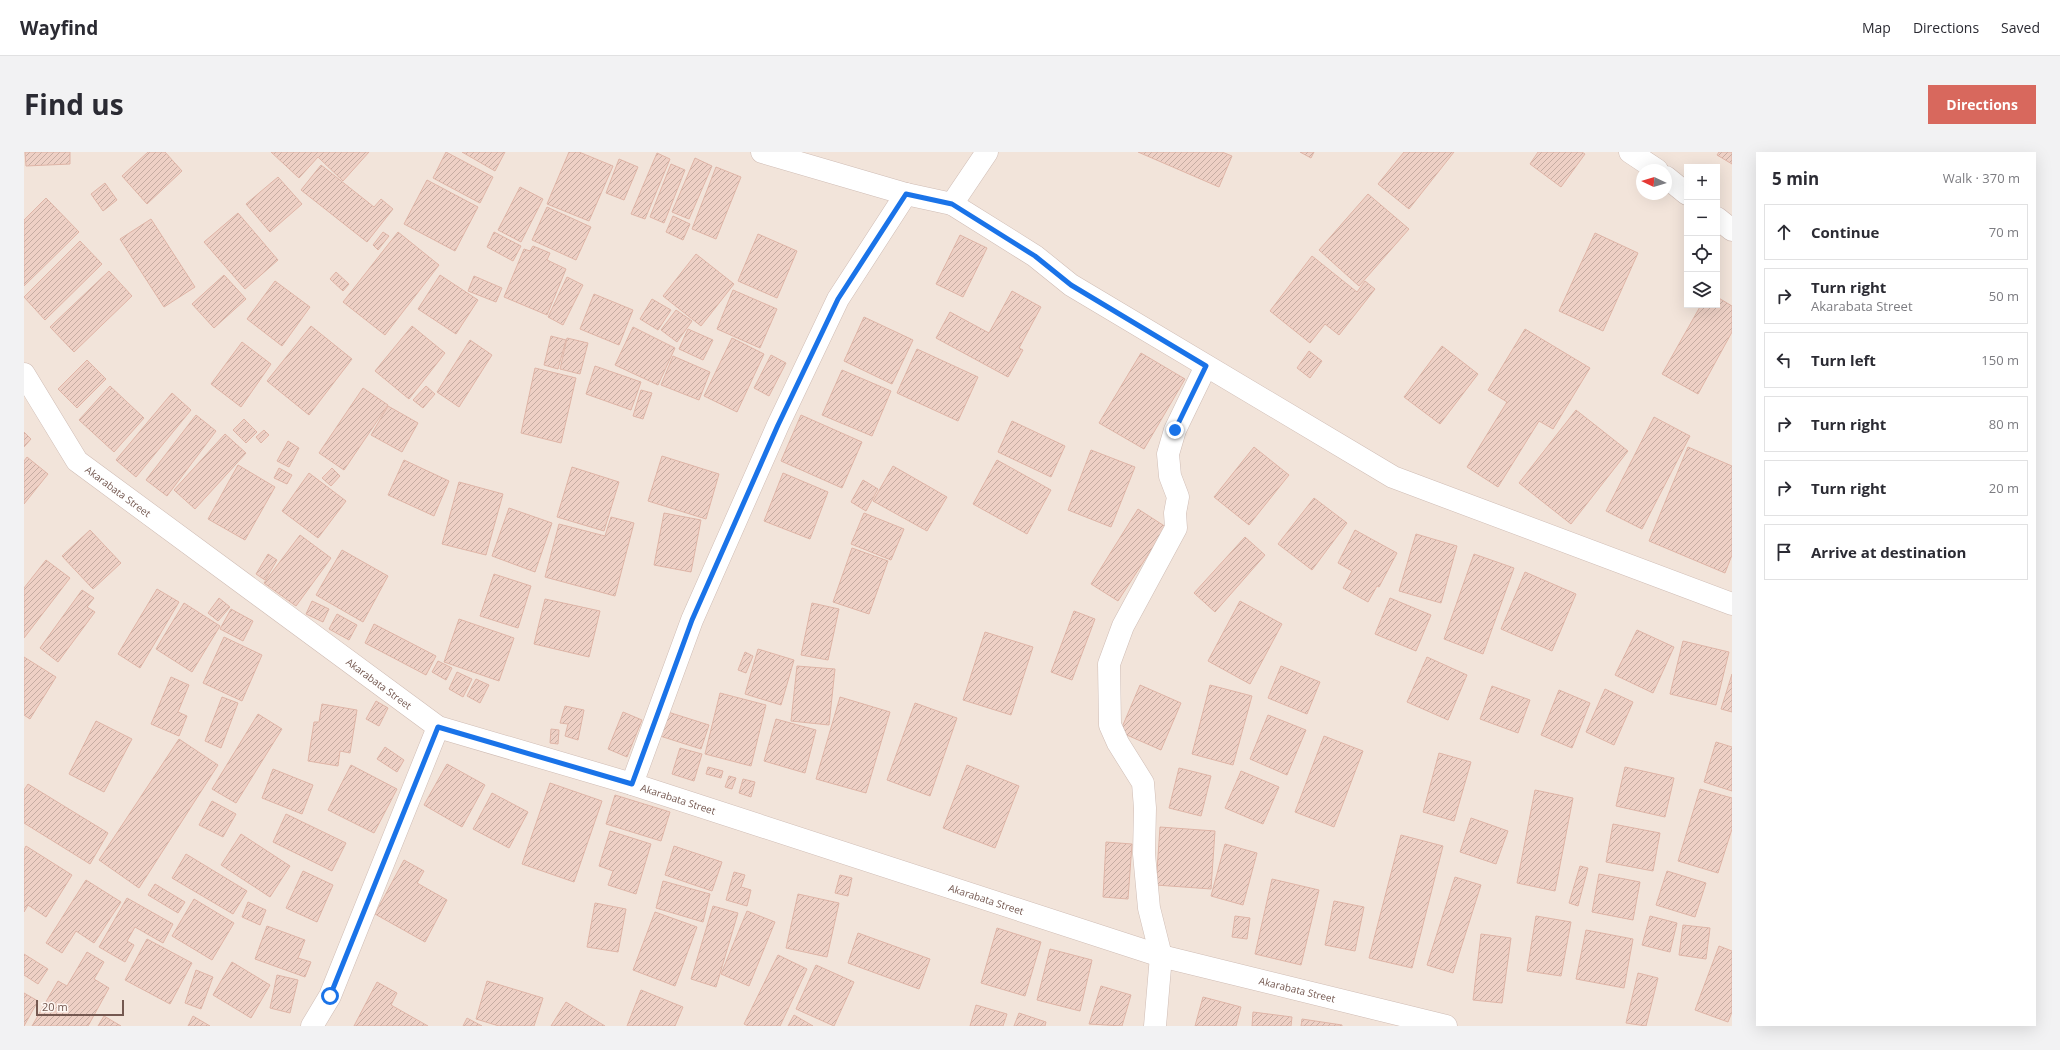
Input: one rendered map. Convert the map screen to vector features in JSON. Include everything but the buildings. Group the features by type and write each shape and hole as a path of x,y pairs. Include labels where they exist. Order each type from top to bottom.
{"street":[{"path":"762,152 906,194 952,204 1035,256 1071,285 1393,477 1732,604"},
{"path":"952,204 987,152"},
{"path":"1630,152 1648,164"},
{"path":"1672,182 1684,192"},
{"path":"632,784 692,620 778,425 838,299 906,194"},
{"path":"1720,220 1732,230"},
{"path":"1155,1026 1161,956 1149,908 1144,854 1145,808 1143,783 1118,743 1110,725 1109,664 1123,626 1176,528 1175,513 1178,497 1170,476 1168,454 1175,430 1206,366"},
{"name":"Akarabata Street","path":"24,374 77,461 438,727 632,784 1161,956 1446,1026"},
{"path":"312,1026 330,996 438,727"}],"shaded area":[{"path":"24,152 1732,152 1732,1026 24,1026"}],"route":[{"path":"330,996 438,727 632,784 692,620 778,425 838,299 906,194 952,204 1035,256 1071,285 1206,366 1175,430"}]}
